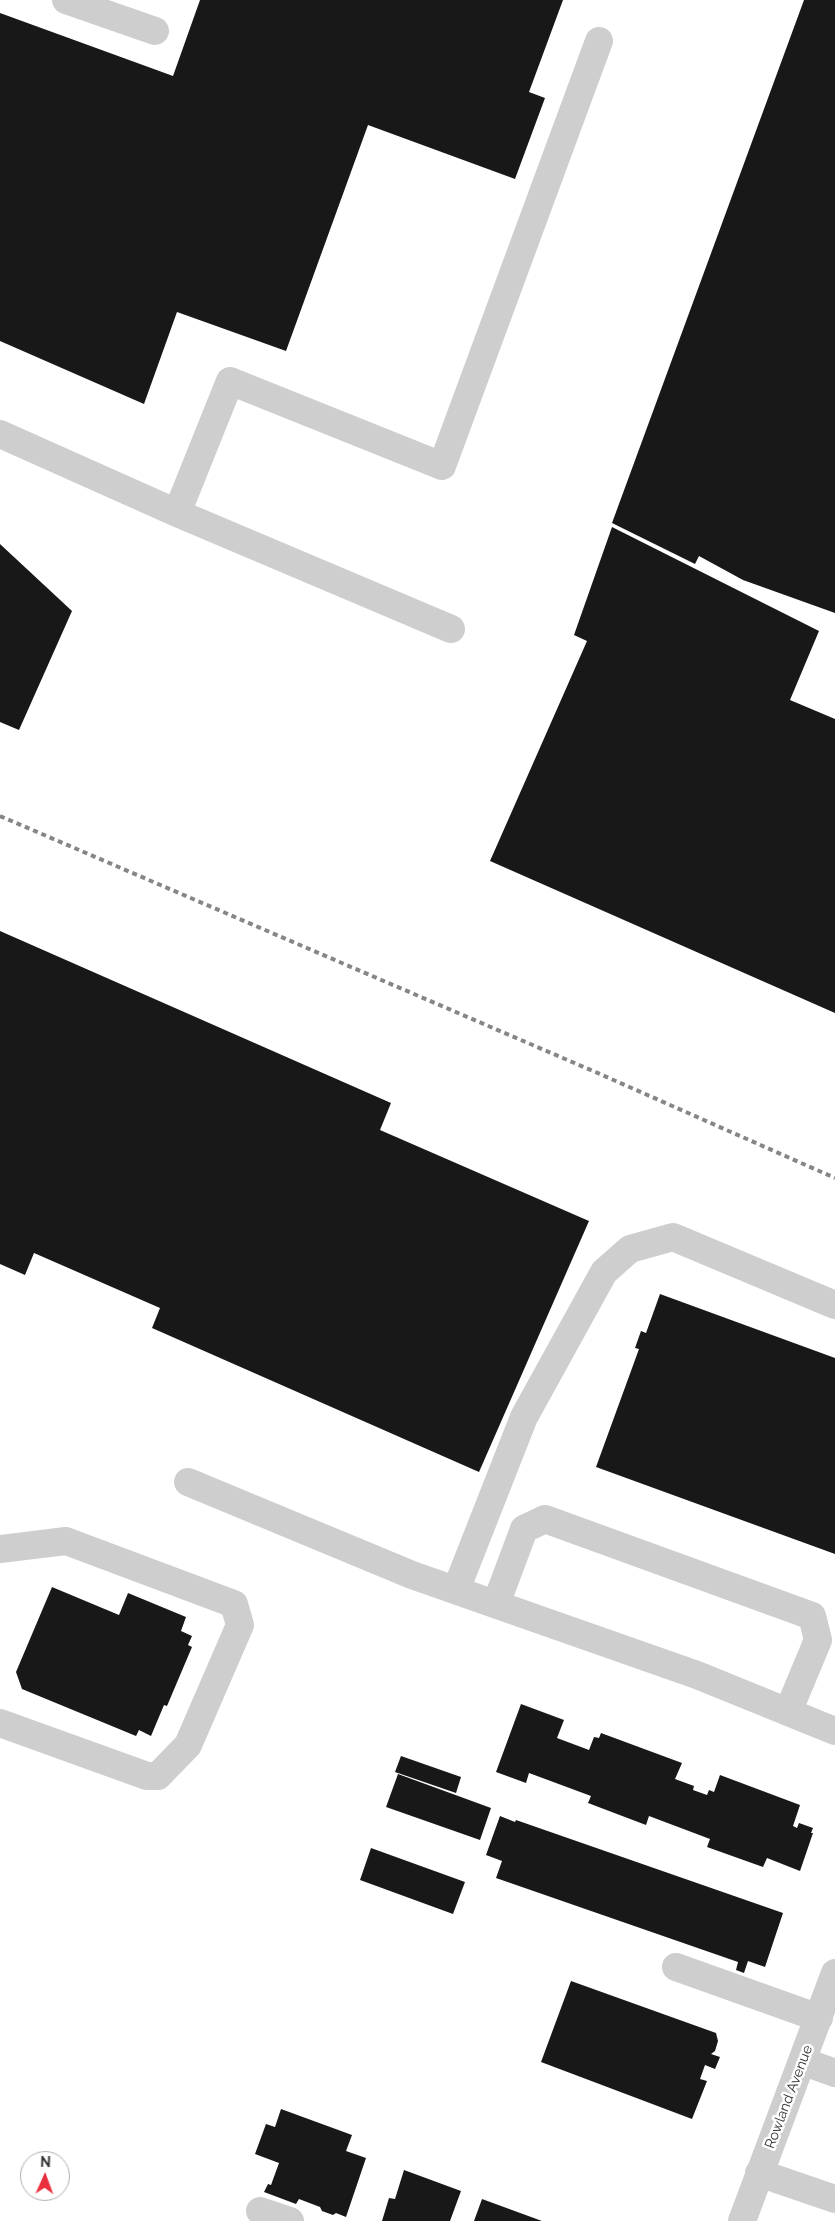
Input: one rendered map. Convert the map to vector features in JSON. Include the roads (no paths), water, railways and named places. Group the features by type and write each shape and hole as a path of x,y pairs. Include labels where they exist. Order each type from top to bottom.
{"street":[{"path":"66,0 154,31"},
{"path":"177,513 230,381 442,466 599,41"},
{"path":"0,434 177,513 451,629"},
{"path":"456,1590 524,1417 604,1272 630,1249 674,1236 835,1305"},
{"path":"188,1482 412,1575 697,1674 835,1731"},
{"path":"496,1604 524,1529 545,1519 812,1616 818,1640 788,1712"},
{"path":"0,1550 66,1542 234,1604 240,1625 188,1745 158,1776 147,1776 0,1723"},
{"path":"676,1967 819,2018"},
{"name":"Rowland Avenue","path":"742,2221 835,1973"},
{"path":"802,2061 835,2073"},
{"path":"759,2173 835,2199"},
{"path":"260,2210 290,2221"}],"railway":[{"path":"0,816 600,1074 835,1178"}]}
